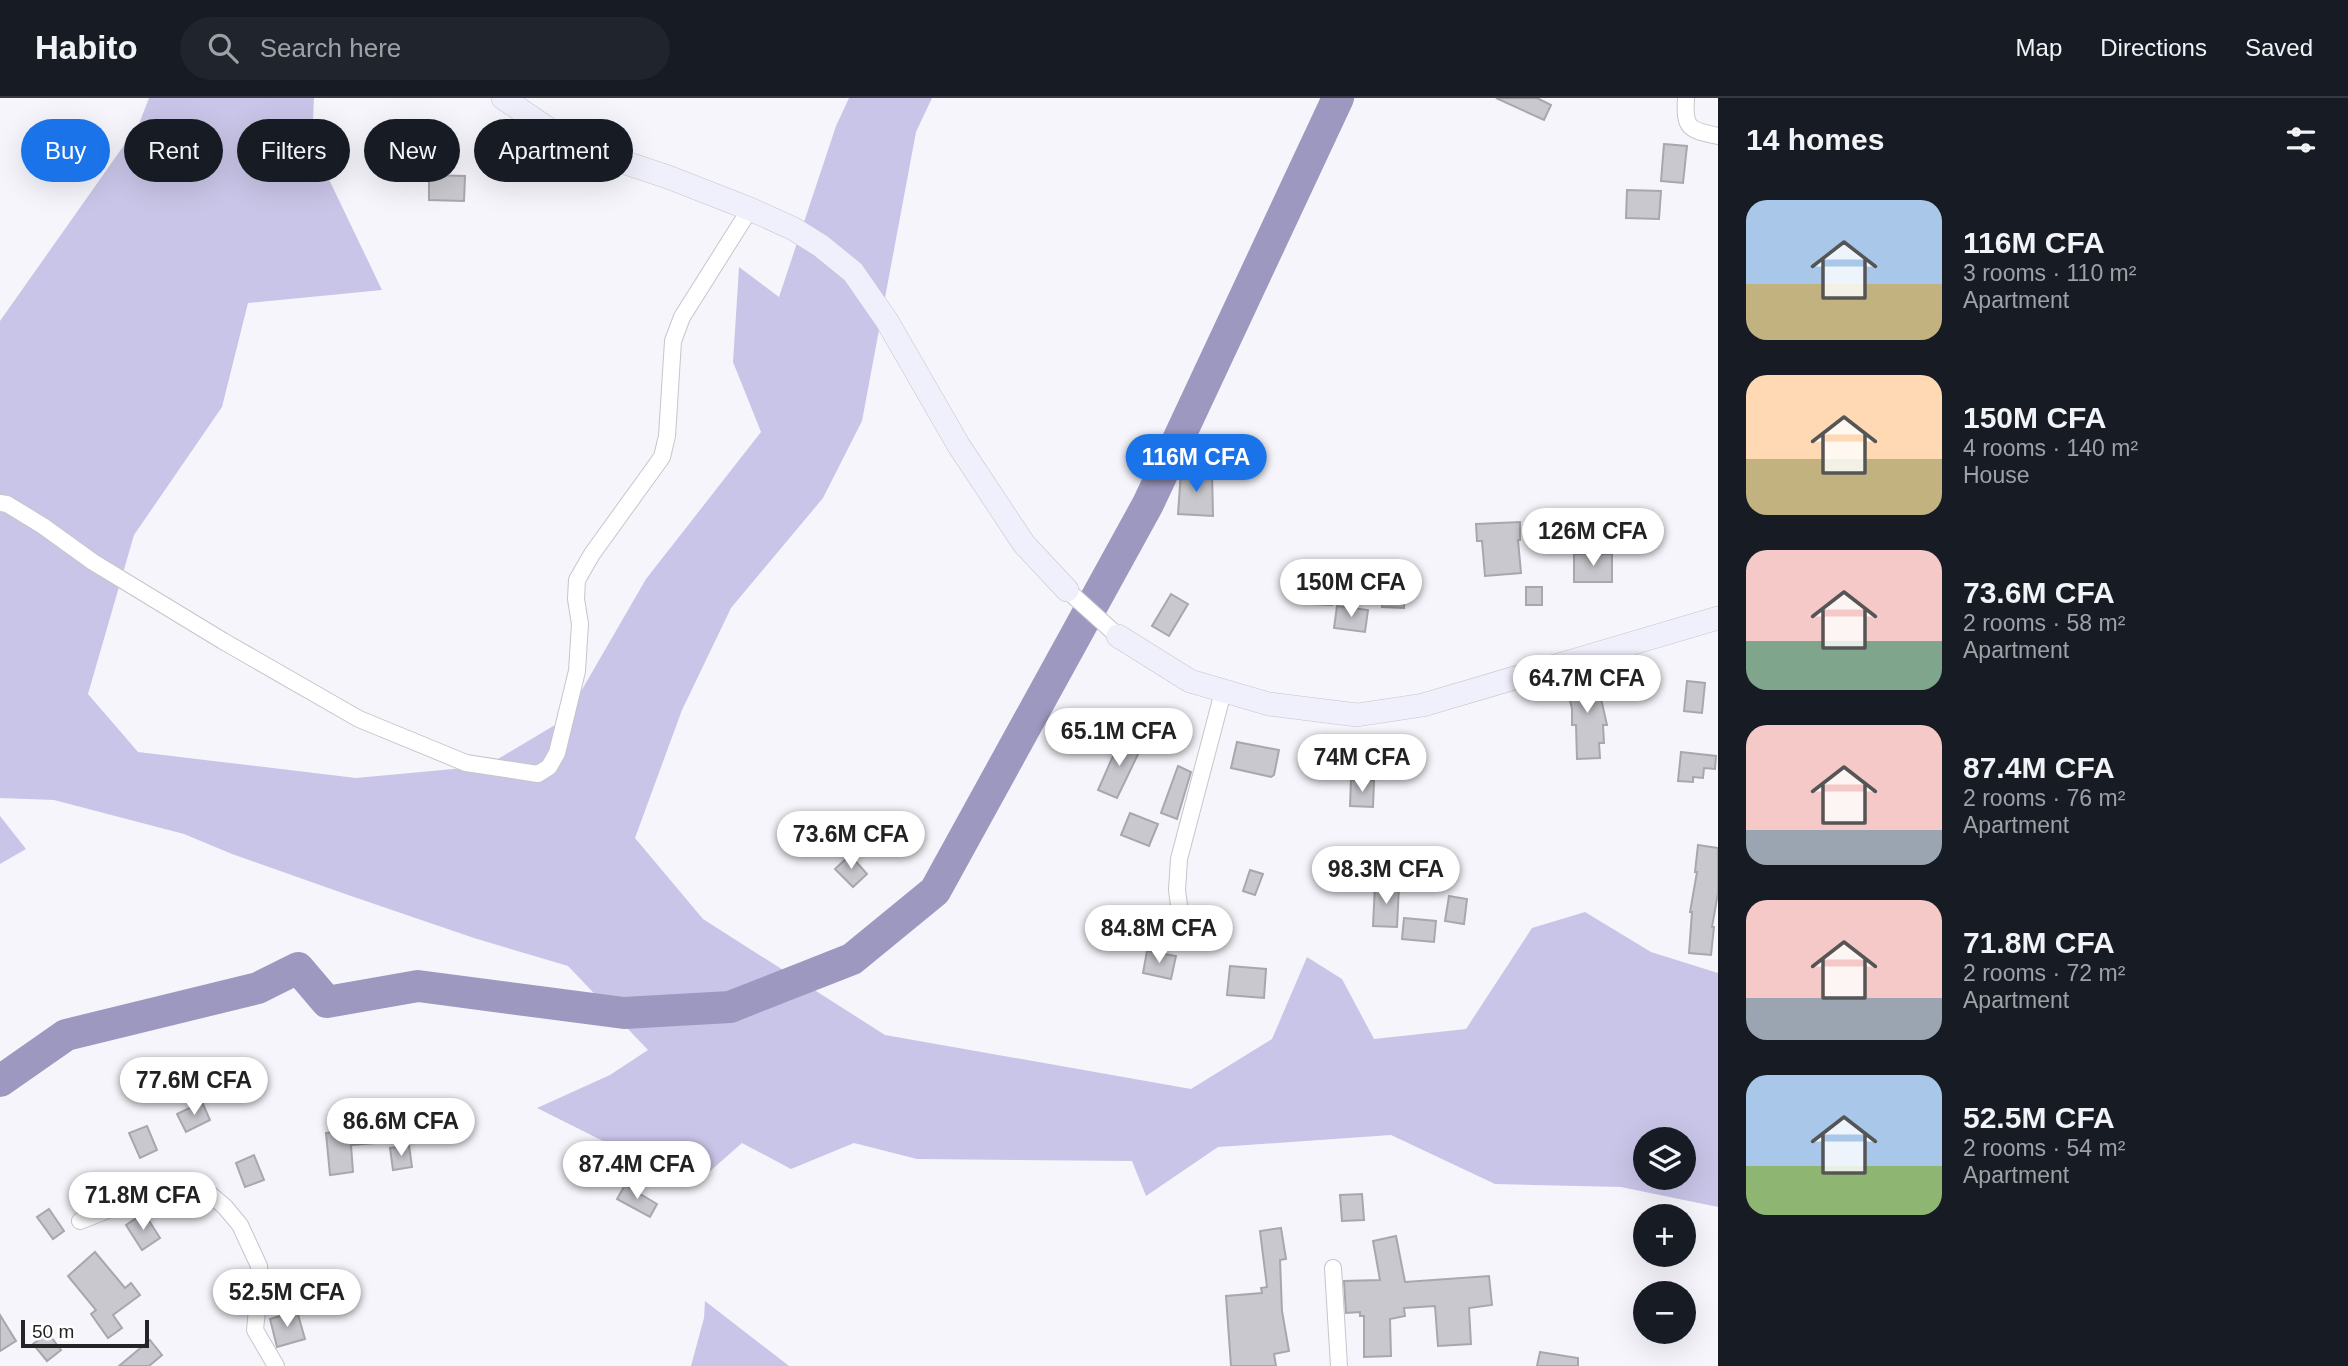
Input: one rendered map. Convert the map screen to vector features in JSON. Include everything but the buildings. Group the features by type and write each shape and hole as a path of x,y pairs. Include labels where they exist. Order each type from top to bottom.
{"street":[{"path":"503,98 584,149 668,177 794,229 821,246 853,272 887,321 959,446 1024,544 1067,590 1118,636 1190,681 1269,704 1357,715 1423,705 1718,618"},
{"path":"1686,98 1685,119 1690,128 1718,136"},
{"path":"0,503 43,526 93,562 223,641 359,719 466,763 538,775 549,767 557,753 578,671 580,624 576,599 577,580 592,554 662,457 667,436 673,341 682,317 750,209"},
{"path":"1182,928 1177,890 1179,859 1223,692"},
{"path":"80,1221 128,1202 190,1185 204,1189 225,1207 240,1225 259,1266 255,1331 276,1366"},
{"path":"1332,1268 1339,1366"}],"shaded area":[{"path":"149,98 314,98 313,119 237,119 237,182 330,182 382,290 248,303 222,407 134,535 88,694 138,752 356,778 486,766 565,719 646,579 761,432 733,362 739,267 779,297 836,126 849,98 932,98 916,132 862,421 823,498 731,608 682,710 635,838 703,919 885,1035 1191,1089 1272,1039 1307,957 1342,979 1374,1039 1466,1029 1532,928 1585,912 1651,952 1718,973 1718,1207 1636,1190 1696,1190 1696,1127 1633,1127 1633,1189 1495,1184 1391,1135 1218,1147 1146,1196 1132,1161 917,1159 854,1143 791,1169 742,1143 693,1186 537,1108 610,1075 648,1050 568,966 474,938 351,896 184,834 54,800 0,798 0,321 98,182 110,182 110,165 124,145 124,182 223,182 223,119 141,119"},
{"path":"0,816 26,849 0,864"},
{"path":"705,1301 789,1366 691,1366 704,1318"}],"waterway":[{"path":"0,1081 66,1035 258,988 298,968 327,1002 418,986 624,1013 730,1007 852,959 935,891 1148,504 1338,98"}]}
